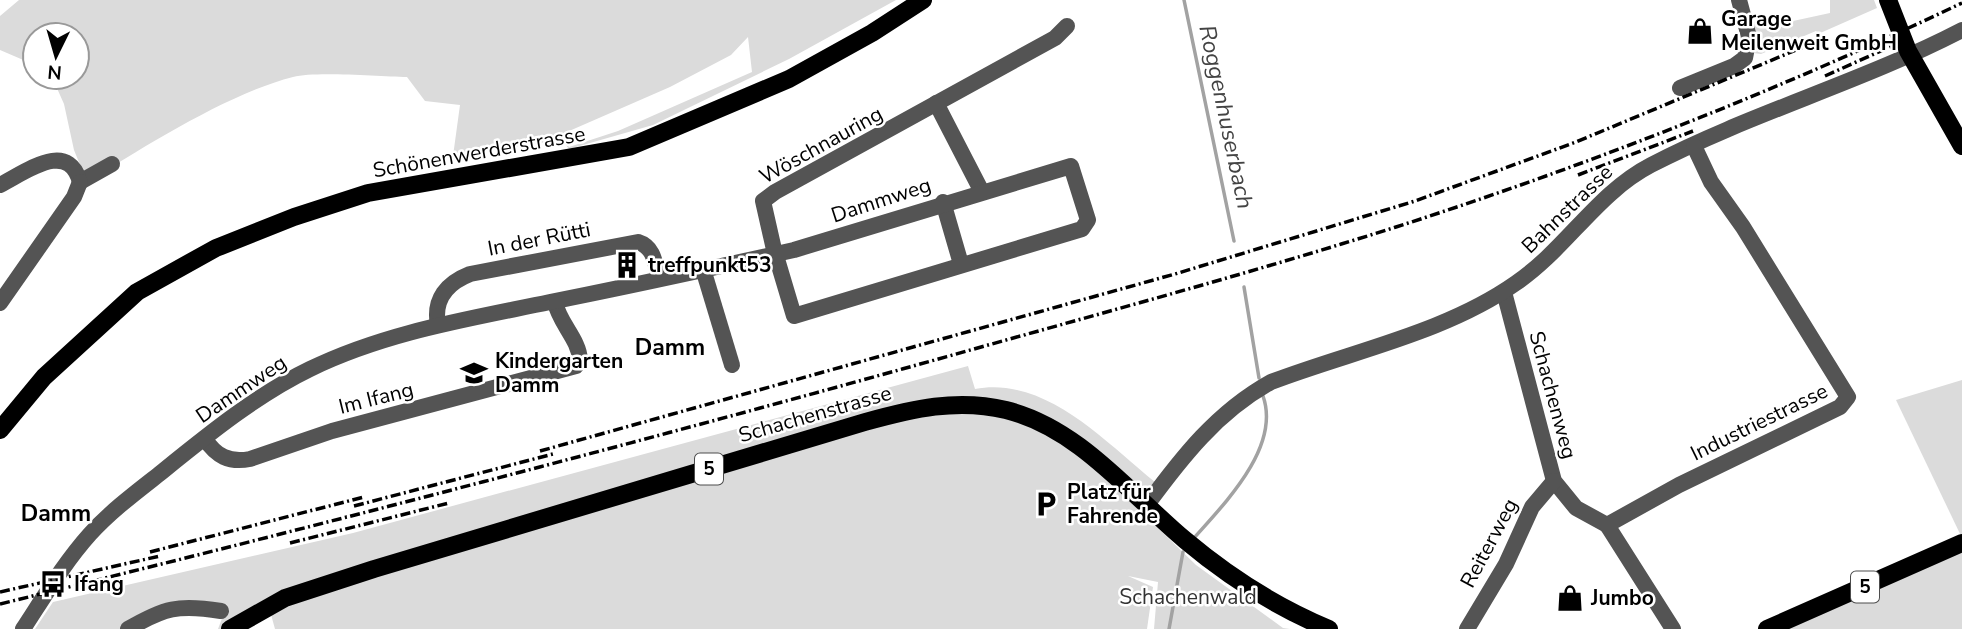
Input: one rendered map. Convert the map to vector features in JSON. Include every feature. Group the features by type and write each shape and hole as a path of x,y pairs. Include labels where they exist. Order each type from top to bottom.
{"main road":[{"name":"Schönenwerderstrasse","path":"0,430 44,377 129,299 216,248 294,216 378,191 629,147 789,79 923,0"},
{"path":"1888,0 1908,51 1962,146"},
{"name":"Schachenstrasse","path":"230,629 285,598 374,569 865,422 940,405 992,407 1021,415 1048,427 1090,455 1221,569 1278,606 1329,629"},
{"name":"5","path":"1767,629 1962,543"}],"street":[{"path":"1680,88 1734,66 1745,58 1749,37 1739,0"},
{"name":"Wöschnauring","path":"1067,26 1055,38 763,201 775,254 794,316 1082,229 1088,220 1072,166"},
{"name":"Bahnstrasse","path":"1146,506 1209,428 1233,405 1271,382 1428,327 1504,292 1549,258 1614,190 1652,164 1928,48 1962,30"},
{"path":"936,103 982,192"},
{"name":"Industriestrasse","path":"1608,525 1679,485 1840,407 1848,397 1743,227 1711,182 1694,146"},
{"path":"0,185 52,161 68,161 76,167 80,182 74,197 0,303"},
{"path":"80,182 112,164"},
{"name":"Dammweg","path":"23,629 92,531 205,439 271,391 310,369 375,343 438,325 775,254 943,202 1072,166"},
{"path":"943,202 961,264"},
{"name":"In der Rütti","path":"438,325 435,312 444,292 453,281 470,274 638,242 645,244 653,255 659,278"},
{"path":"703,269 732,365"},
{"name":"Schachenweg","path":"1504,292 1554,481 1576,508 1608,525"},
{"name":"Im Ifang","path":"205,439 222,457 237,461 250,459 332,430 566,369 580,360 580,352 558,317 555,302"},
{"name":"Reiterweg","path":"1467,629 1506,564 1532,507 1554,481"},
{"path":"1608,525 1673,629"},
{"path":"128,629 162,610 175,607 220,611"}],"green space":[{"path":"19,0 896,0 789,59 653,125 569,149 562,140 453,156 460,105 425,101 407,77 304,75 268,85 215,108 87,182 74,150 64,104 58,91 91,91 91,21 21,21 21,59 0,50 0,16","holes":["748,37 752,72 618,131 569,147 560,135 670,87 731,55"]},
{"path":"1830,0 1874,0 1877,8 1818,34 1816,31 1761,54 1753,53 1751,24 1759,19 1761,28 1830,13"},
{"path":"968,366 975,389 1001,388 1026,392 1072,415 1155,482 1147,494 1098,453 960,398 278,594 264,600 221,629 218,629 224,613 195,604 122,629 35,629 53,602 353,533"},
{"path":"1962,380 1962,538 1896,400"},
{"name":"Schachenwald","path":"943,410 991,413 1031,426 1087,459 1196,565 1283,628 1290,629 1154,629 1158,582 1128,576 1153,587 1147,629 275,629 270,611 307,595 898,420"},
{"path":"1962,543 1962,629 1767,629"}],"waterway":[{"name":"Roggenhuserbach","path":"1184,0 1234,241"},
{"name":"Roggenhuserbach","path":"1244,287 1259,378"},
{"name":"Roggenhuserbach","path":"1194,538 1234,491 1257,454 1264,435 1266,415 1263,396"},
{"name":"Roggenhuserbach","path":"1169,629 1183,552"}],"railway":[{"path":"0,604 713,421 1173,293 1396,227 1540,178 1683,124 1824,66 1962,3"},
{"path":"540,451 1175,274 1415,201 1576,142 1820,40"},
{"path":"1825,76 1892,46"},
{"path":"1578,175 1693,131"},
{"path":"354,506 553,454"},
{"path":"150,552 364,497"},
{"path":"290,543 449,503"},
{"path":"0,592 160,556"}],"place":[{"name":"Garage Meilenweit GmbH","path":"1700,31"},
{"name":"treffpunkt53","path":"627,265"},
{"name":"Kindergarten Damm","path":"474,373"},
{"name":"Platz für Fahrende","path":"1046,504"},
{"name":"Ifang","path":"53,584"},
{"name":"Jumbo","path":"1570,598"}],"district":[{"name":"Damm","path":"670,347"},
{"name":"Damm","path":"56,513"}]}
